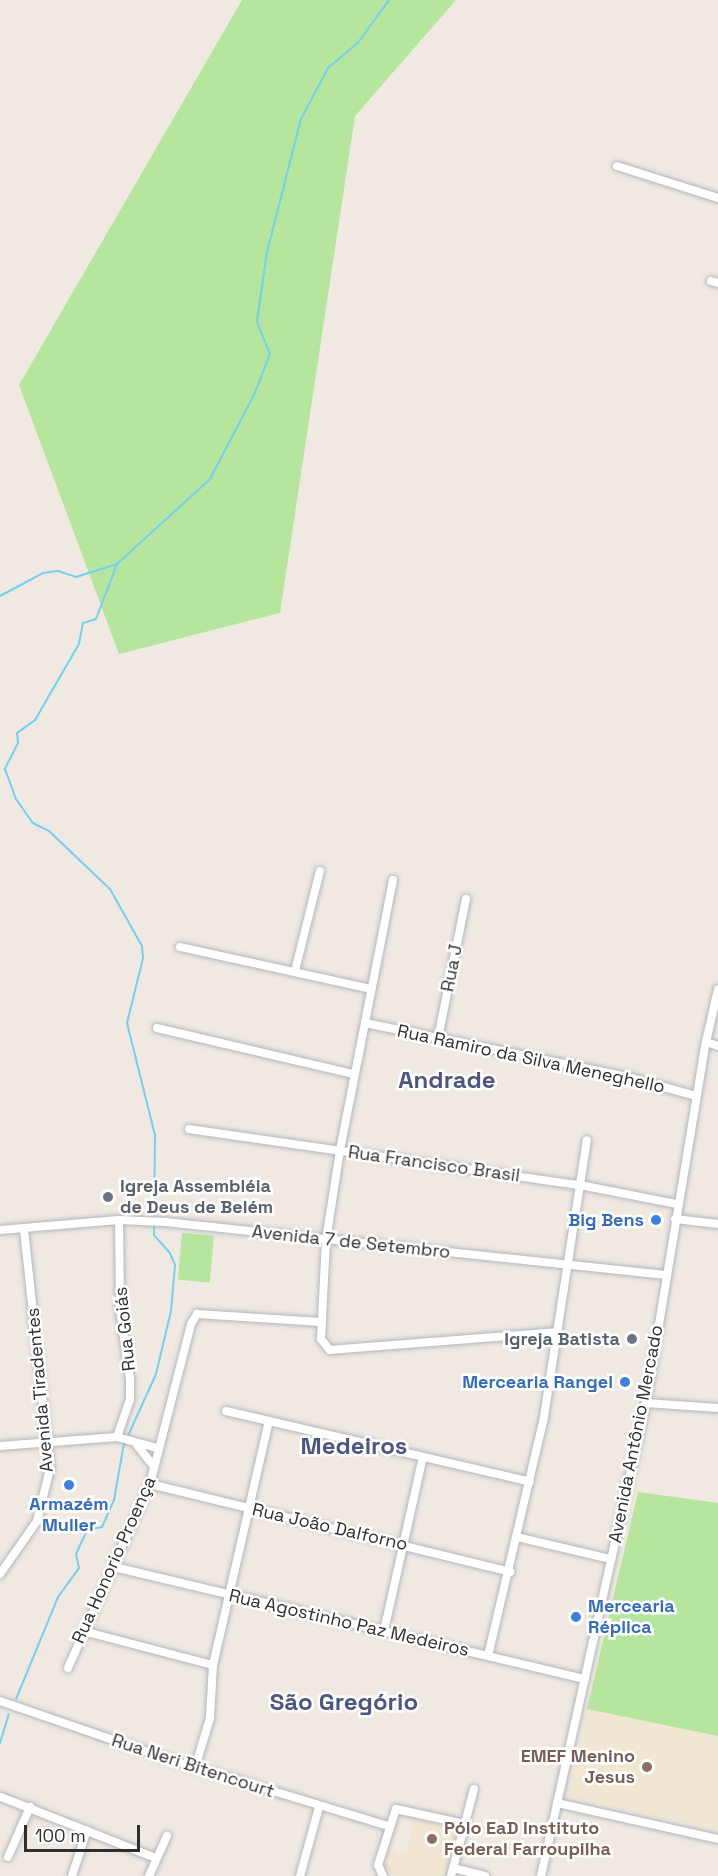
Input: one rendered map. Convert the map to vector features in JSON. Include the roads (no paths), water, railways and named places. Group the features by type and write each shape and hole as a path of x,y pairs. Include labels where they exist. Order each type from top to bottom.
{"street":[{"path":"617,165 718,198"},
{"path":"295,971 320,871"},
{"path":"393,880 353,1074 340,1150 326,1240 321,1339 330,1350 558,1332"},
{"name":"Rua J","path":"438,1038 466,899"},
{"path":"180,947 371,989"},
{"name":"Avenida Antônio Mercado","path":"541,1876 646,1403 677,1204 706,1042 718,989"},
{"name":"Rua Ramiro da Silva Meneghello","path":"365,1023 628,1077 696,1096"},
{"path":"157,1028 353,1074"},
{"path":"706,1042 718,1046"},
{"name":"Rua Francisco Brasil","path":"189,1129 580,1185 677,1204"},
{"path":"488,1656 530,1482 558,1332 587,1140"},
{"path":"675,1219 718,1224"},
{"name":"Avenida 7 de Setembro","path":"0,1230 119,1220 165,1222 666,1275"},
{"name":"Rua Goiás","path":"119,1220 120,1310 130,1379 130,1400 120,1438"},
{"name":"Avenida Tiradentes","path":"0,1574 37,1521 50,1469 24,1228"},
{"name":"Rua Honorio Proença","path":"68,1668 150,1484 157,1448 190,1324 197,1314 321,1322"},
{"path":"646,1403 718,1408"},
{"path":"226,1411 530,1482"},
{"path":"195,1768 210,1718 213,1665 251,1509 269,1421"},
{"path":"0,1446 120,1438 137,1445 157,1448"},
{"path":"137,1445 154,1467"},
{"path":"384,1631 423,1457"},
{"name":"Rua João Dalforno","path":"150,1484 404,1544 510,1572"},
{"path":"518,1537 611,1559"},
{"name":"Rua Agostinho Paz Medeiros","path":"114,1567 585,1679"},
{"path":"83,1631 213,1665"},
{"name":"Rua Neri Bitencourt","path":"0,1701 195,1768 388,1826"},
{"path":"474,1789 452,1872 485,1876"},
{"path":"1,1797 156,1858"},
{"path":"557,1803 718,1839"},
{"path":"300,1876 319,1807"},
{"path":"8,1857 30,1808"},
{"path":"383,1876 378,1865 392,1812 401,1808 464,1824"},
{"path":"72,1876 87,1830"},
{"path":"148,1876 167,1836"}],"waterway":[{"path":"117,564 210,479 254,395 270,354 257,321 267,252 301,119 328,68 357,44 389,0"},
{"path":"117,564 96,619 83,623 79,644 35,720 17,733 18,743 5,769 16,799 33,823 49,831 110,889 142,946 143,958 127,1023 155,1135 154,1219"},
{"path":"0,596 43,573 58,571 76,577 117,564"},
{"path":"127,1438 156,1374 171,1311 175,1265 170,1253 154,1235 154,1224"},
{"path":"16,1699 58,1597 79,1568 76,1554 87,1530 102,1527 114,1500 124,1443"},
{"path":"0,1743 9,1714"}],"place":[{"name":"Igreja Assembléia de Deus de Belém","path":"108,1197"},
{"name":"Big Bens","path":"656,1220"},
{"name":"Igreja Batista","path":"632,1339"},
{"name":"Mercearia Rangel","path":"625,1382"},
{"name":"Armazém Muller","path":"69,1485"},
{"name":"Mercearia Réplica","path":"576,1617"},
{"name":"EMEF Menino Jesus","path":"647,1767"},
{"name":"Pólo EaD Instituto Federal Farroupilha","path":"432,1839"}],"district":[{"name":"Andrade","path":"447,1080"},
{"name":"Medeiros","path":"354,1446"},
{"name":"São Gregório","path":"344,1702"}]}
